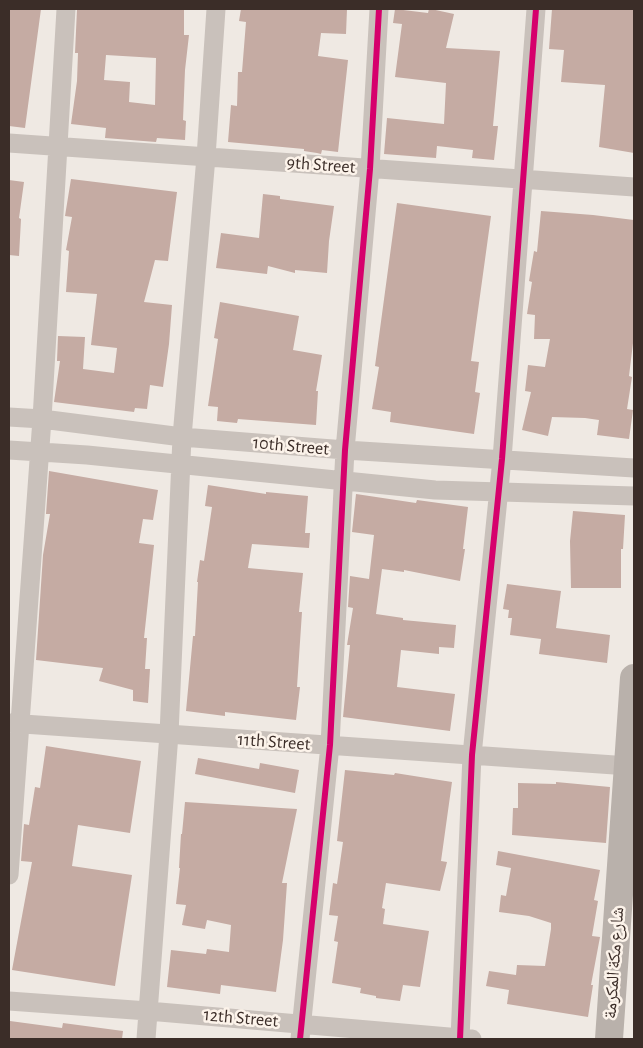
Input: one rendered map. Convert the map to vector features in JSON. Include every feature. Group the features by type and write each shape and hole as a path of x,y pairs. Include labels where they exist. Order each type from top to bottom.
{"main road":[{"name":"شارع مكة المكرمة","path":"609,1039 634,678"}],"street":[{"path":"9,875 15,724 40,452 66,9"},
{"path":"146,1039 169,734 182,437 206,157 216,9"},
{"path":"301,1031 330,746 345,450 370,169 379,9"},
{"path":"464,1039 472,755 502,459 536,9"},
{"name":"9th Street","path":"9,143 634,187"},
{"name":"10th Street","path":"9,417 42,419 182,437 345,450 634,468"},
{"name":"10th Street","path":"9,450 87,455 435,490 634,496"},
{"name":"11th Street","path":"15,724 629,766"},
{"name":"12th Street","path":"9,1001 148,1011 301,1031 464,1039"}],"building":[{"path":"9,9 41,9 25,128 9,126"},
{"path":"77,9 184,9 184,35 189,35 185,70 183,120 186,121 185,140 157,138 156,142 105,138 106,128 71,124 77,81 78,53 75,53","holes":["106,55 156,58 155,105 129,102 130,82 104,80"]},
{"path":"241,9 347,9 346,34 321,33 318,56 348,60 338,152 322,150 321,154 304,151 304,149 228,142 231,105 237,106 238,72 242,72 246,22 239,21"},
{"path":"395,9 428,13 429,9 431,9 454,14 446,48 500,51 493,126 498,126 494,160 472,158 473,150 437,146 436,158 384,154 387,118 444,124 446,83 395,77 402,24 393,23"},
{"path":"552,9 634,9 634,153 599,147 605,85 561,82 564,50 549,49"},
{"path":"71,179 177,192 168,261 155,260 144,302 172,305 163,387 150,385 147,409 135,408 134,412 54,402 60,361 57,361 58,336 85,337 83,369 114,373 117,348 91,345 97,294 66,292 69,251 66,250 72,217 65,216"},
{"path":"9,180 24,182 19,218 21,219 19,256 9,255"},
{"path":"263,194 280,196 280,199 334,206 327,273 295,270 295,273 268,266 267,274 216,268 221,233 259,238"},
{"path":"397,203 491,216 471,361 479,362 475,392 480,393 474,434 390,422 391,412 372,409 379,367 375,366"},
{"path":"541,211 634,220 634,335 629,376 632,377 627,409 633,410 629,439 597,435 599,420 585,418 552,417 548,436 522,430 531,392 525,391 528,365 545,367 550,339 534,339 535,315 527,314 532,282 529,281 534,251 537,252"},
{"path":"220,302 299,316 293,350 322,355 316,391 318,391 316,425 238,419 237,423 217,421 218,407 208,406 218,339 214,338"},
{"path":"49,471 158,490 153,520 143,519 139,543 154,545 144,638 147,638 145,669 150,669 148,703 133,701 133,690 99,681 103,668 36,660 43,555 50,514 46,514"},
{"path":"208,485 266,494 266,492 308,496 305,533 310,533 309,548 252,544 248,568 303,573 299,612 302,612 297,687 300,687 296,720 225,712 225,716 186,711 193,636 195,636 197,582 200,560 204,561 212,507 205,506"},
{"path":"356,494 416,503 417,500 468,507 463,549 465,549 460,581 404,570 404,572 382,569 376,614 403,618 403,620 456,625 454,648 439,647 439,654 401,650 397,687 455,694 450,731 343,717 350,645 347,645 353,608 348,607 350,576 369,579 374,535 352,532"},
{"path":"573,511 625,515 623,549 621,549 621,588 571,588 570,541"},
{"path":"507,584 561,591 556,628 610,635 607,663 539,654 541,639 510,635 512,618 508,618 509,610 503,609"},
{"path":"46,746 141,761 130,833 78,825 72,866 132,875 115,986 12,970 32,862 21,861 24,824 29,825 35,787 40,788"},
{"path":"198,758 259,769 260,763 299,770 295,793 195,774"},
{"path":"345,770 394,775 395,773 452,782 441,861 447,862 440,891 386,883 382,908 385,909 383,924 429,931 420,987 403,985 400,1001 376,998 376,996 360,993 361,988 332,983 338,942 334,941 338,916 329,915 333,883 337,884 343,842 337,841"},
{"path":"556,782 610,787 606,843 512,835 513,808 518,808 518,783 556,784"},
{"path":"185,802 297,809 282,883 287,883 283,940 276,992 221,985 220,994 167,987 171,950 206,954 207,949 229,952 231,925 207,920 205,929 182,925 186,905 176,904"},
{"path":"498,851 600,870 594,900 598,901 592,936 600,937 591,985 593,985 588,1017 507,1004 509,990 486,986 489,971 516,975 517,965 545,966 551,929 551,923 529,916 499,912 501,895 506,896 511,868 496,865"},
{"path":"10,1021 62,1028 63,1023 123,1031 122,1039 9,1039"}],"cycle path":[{"path":"300,1039 330,745 345,450 370,169 379,9"},
{"path":"460,1039 472,755 502,459 536,9"}]}
